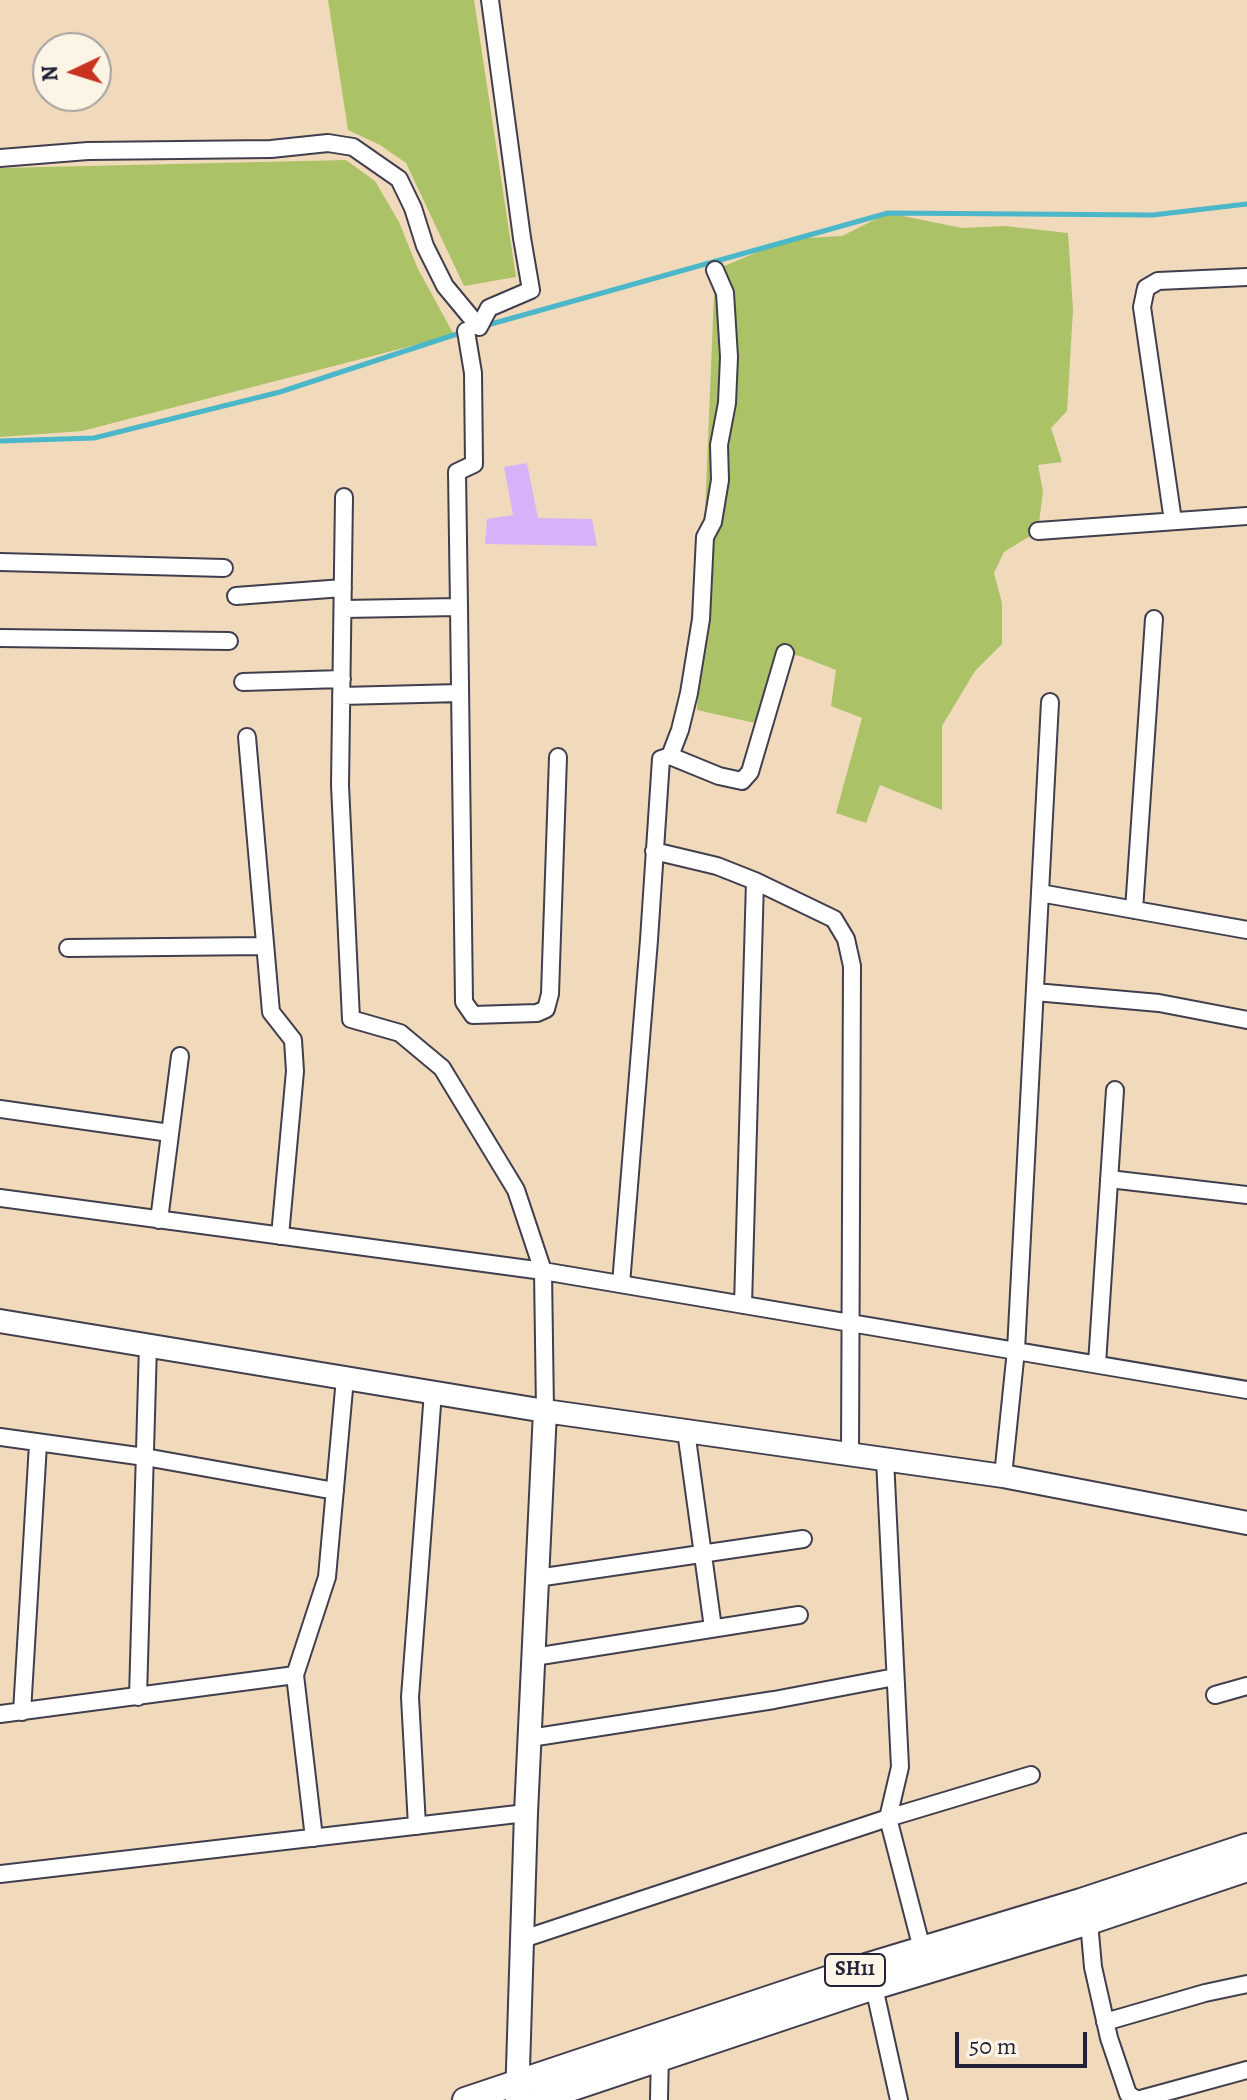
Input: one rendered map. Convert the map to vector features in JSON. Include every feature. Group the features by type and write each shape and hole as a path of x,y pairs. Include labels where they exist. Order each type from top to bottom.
{"main road":[{"name":"SH11","path":"537,2100 660,2046 922,1949 1247,1846"},
{"name":"SH11","path":"465,2100 517,2091 660,2046 874,1987 1089,1922 1247,1869"}],"street":[{"path":"0,158 100,150 271,149 328,143 353,147 399,179 413,208 425,246 445,286 479,327 489,308 531,290 490,0"},
{"path":"670,756 689,693 701,619 705,537 713,522 720,480 719,445 727,403 729,357 725,293 715,270"},
{"path":"1173,521 1142,307 1146,288 1158,281 1247,277"},
{"path":"466,331 473,373 474,464 457,472 464,1002 473,1015 537,1013 546,1009 550,994 558,757"},
{"path":"344,497 340,785 351,1019 400,1033 442,1068 516,1190 543,1271 545,1411 526,1813 517,2091"},
{"path":"1038,531 1247,516"},
{"path":"0,562 224,568"},
{"path":"236,596 343,588"},
{"path":"343,609 459,607"},
{"path":"1134,910 1154,619"},
{"path":"0,638 229,641"},
{"path":"621,1284 661,759 670,756 719,776 742,781 750,772 785,653"},
{"path":"243,682 460,693"},
{"path":"1003,1476 1016,1350 1050,702"},
{"path":"247,737 271,1012 293,1040 295,1071 280,1236"},
{"path":"654,851 717,866 755,881 834,919 846,939 852,966 850,1455"},
{"path":"743,1305 755,881"},
{"path":"1040,893 1247,930"},
{"path":"68,948 264,946"},
{"path":"1035,992 1159,1003 1247,1020"},
{"path":"159,1220 180,1056"},
{"path":"1097,1364 1115,1090"},
{"path":"0,1109 170,1133"},
{"path":"1109,1179 1247,1195"},
{"path":"0,1198 543,1271 1247,1390"},
{"path":"0,1321 545,1411 1003,1476 1247,1523"},
{"path":"138,1697 148,1345"},
{"path":"314,1838 295,1675 327,1577 345,1378"},
{"path":"417,1826 410,1697 433,1392"},
{"path":"686,1431 713,1628"},
{"path":"0,1437 145,1457 335,1491"},
{"path":"22,1712 38,1444"},
{"path":"885,1459 900,1767 888,1818 922,1949"},
{"path":"537,1578 803,1539"},
{"path":"534,1657 799,1615"},
{"path":"0,1714 295,1675"},
{"path":"530,1738 774,1700 895,1677"},
{"path":"1215,1695 1247,1686"},
{"path":"523,1939 888,1818 1031,1775"},
{"path":"0,1874 526,1813"},
{"path":"1089,1922 1093,1967 1105,2022 1128,2094 1137,2100 1247,2070"},
{"path":"1105,2022 1247,1984"},
{"path":"874,1987 899,2100"},
{"path":"659,2100 660,2046"}],"green space":[{"path":"328,0 474,0 516,277 464,286 406,163 380,145 348,130"},
{"path":"346,160 375,181 399,222 418,269 454,335 82,431 0,437 0,168"},
{"path":"888,213 962,228 1005,226 1068,233 1073,310 1067,411 1051,428 1062,462 1038,465 1043,491 1038,531 1004,552 994,573 1002,603 1002,644 975,671 942,726 942,810 880,785 866,823 836,813 862,718 831,706 836,670 785,653 764,725 697,710 715,270 788,239 842,236"}],"building":[{"path":"527,463 538,518 592,519 597,546 485,544 487,519 513,515 504,467"}],"waterway":[{"path":"484,326 888,213 1153,215 1247,204"},
{"path":"0,441 94,438 280,392 463,332"}]}
